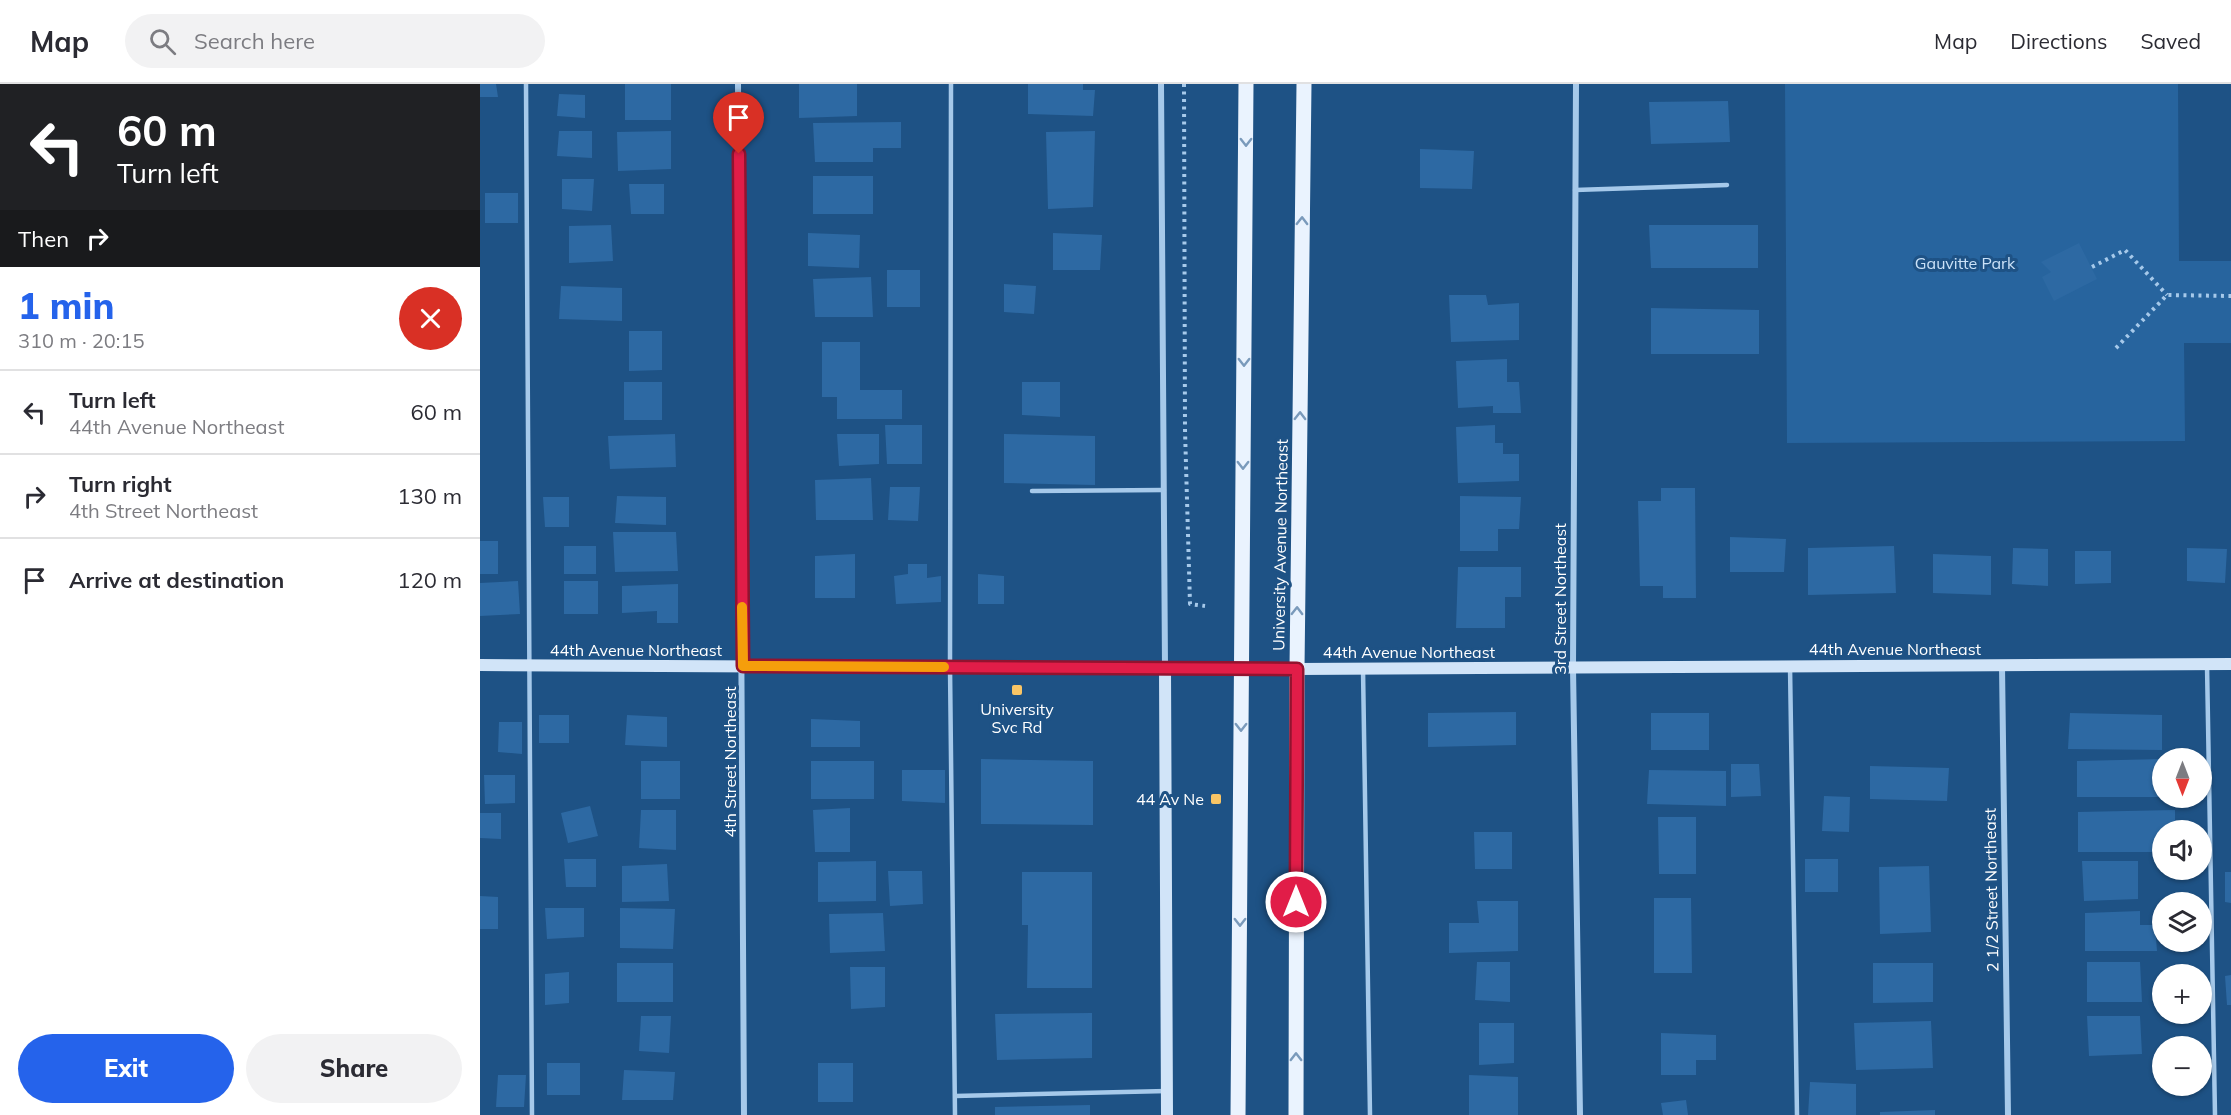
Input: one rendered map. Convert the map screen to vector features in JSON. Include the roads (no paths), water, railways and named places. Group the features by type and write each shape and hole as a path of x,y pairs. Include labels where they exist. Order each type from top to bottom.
{"main road":[{"path":"1238,1115 1246,84"},
{"name":"University Avenue Northeast","path":"1296,1115 1297,669 1304,84"}],"street":[{"name":"4th Street Northeast","path":"738,84 744,1115"},
{"path":"1161,84 1167,1115"},
{"name":"3rd Street Northeast","path":"1576,84 1573,668 1580,1115"},
{"name":"44th Avenue Northeast","path":"480,665 1363,669 2231,664"},
{"name":"2 1/2 Street Northeast","path":"2002,665 2008,1115"}],"lane":[{"path":"526,84 532,1115"},
{"path":"951,84 950,667 955,1115"},
{"path":"1575,190 1727,185"},
{"path":"1032,491 1164,489"},
{"path":"2207,664 2215,1115"},
{"path":"1790,666 1797,1115"},
{"path":"1363,669 1370,1115"},
{"path":"955,1096 1167,1091"}],"place":[{"name":"University Svc Rd","path":"1017,690"},
{"name":"44 Av Ne","path":"1216,799"}],"park label":[{"name":"Gauvitte Park","path":"1965,263"}]}
